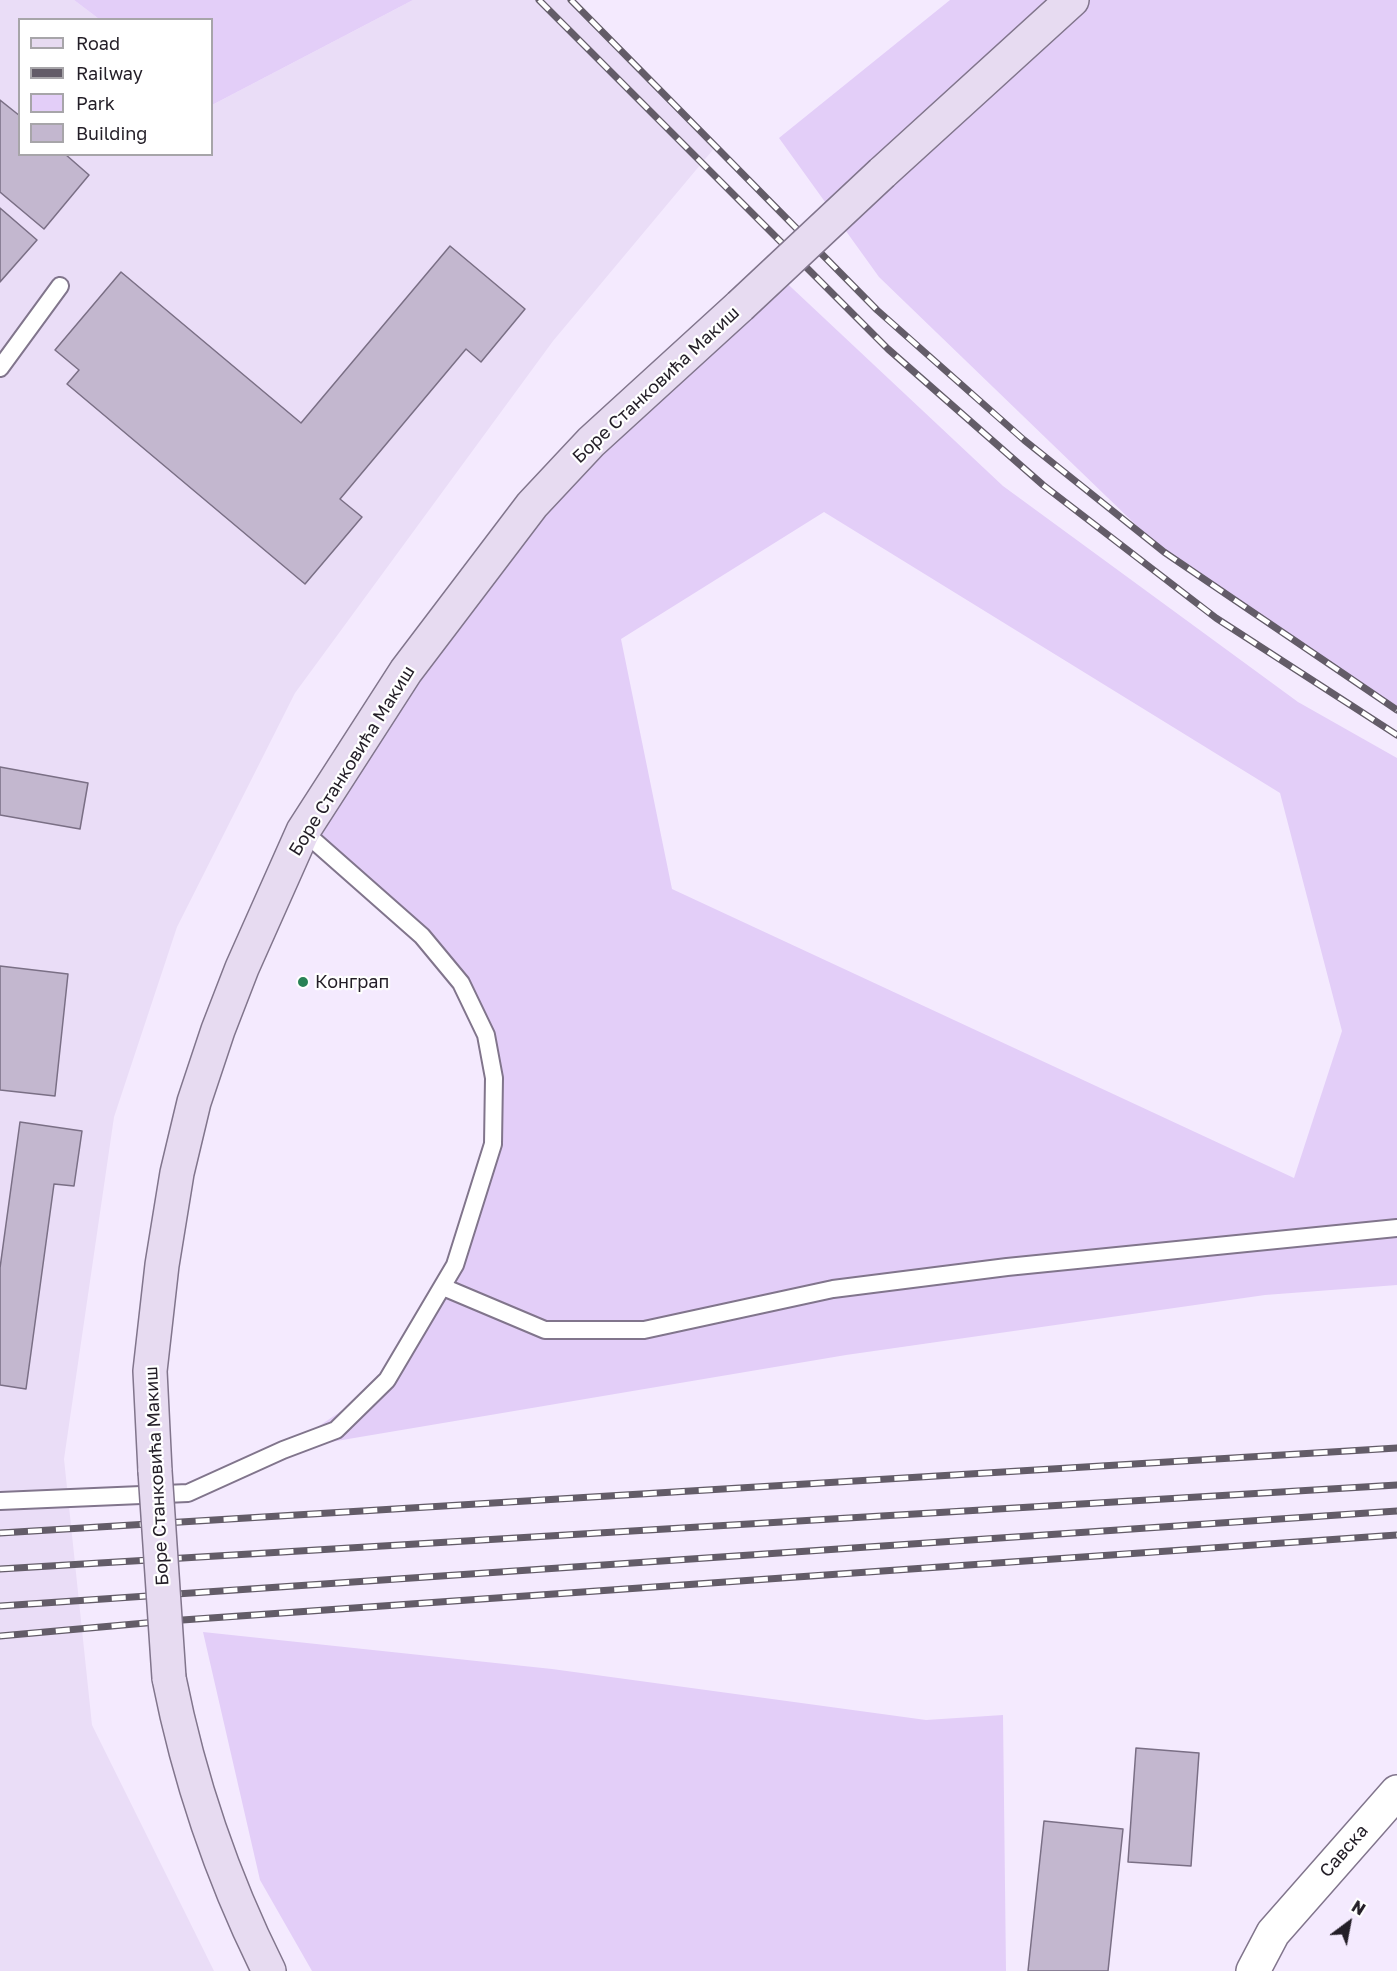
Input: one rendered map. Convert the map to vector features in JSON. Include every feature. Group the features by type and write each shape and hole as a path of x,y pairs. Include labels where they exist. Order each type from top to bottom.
{"main road":[{"name":"Боре Станковића Макиш","path":"269,1971 243,1919 189,1767 169,1678 154,1471 150,1371 162,1264 177,1173 194,1102 242,968 303,831 406,671 532,505 599,434 1072,0"}],"street":[{"name":"Савска","path":"1253,1971 1273,1933 1397,1792"}],"lane":[{"path":"0,368 60,286"},
{"path":"0,1501 188,1493 283,1450 336,1430 387,1380 455,1265 493,1144 494,1078 486,1035 461,983 422,936 303,831"},
{"path":"443,1287 545,1330 644,1330 833,1289 1030,1265 1397,1228"}],"shaded area":[{"path":"0,0 74,0 98,18 18,18 18,156 213,156 213,104 413,0 571,0 716,146 553,341 295,693 177,927 114,1117 64,1459 92,1725 214,1971 0,1971"}],"green space":[{"path":"74,0 413,0 213,104 213,18 98,18"},
{"path":"950,0 1397,0 1397,710 1164,552 879,277 779,138"},
{"path":"776,273 1003,486 1298,702 1397,758 1397,1285 1265,1295 846,1355 283,1450 388,1380 455,1265 493,1144 486,1035 422,936 303,831 532,505","holes":["824,512 1280,793 1342,1031 1294,1178 672,889 621,639"]},
{"path":"203,1632 552,1669 926,1720 1003,1715 1006,1971 312,1971 260,1880"}],"building":[{"path":"0,100 18,114 18,156 67,156 89,175 44,229 0,192"},
{"path":"0,208 37,240 0,282"},
{"path":"450,246 525,309 481,362 466,349 340,499 362,517 305,584 67,384 79,370 55,350 121,272 301,423"},
{"path":"0,767 88,783 80,829 0,815"},
{"path":"0,966 68,974 55,1096 0,1090"},
{"path":"20,1122 82,1131 74,1186 54,1184 26,1389 0,1385 0,1268"},
{"path":"1136,1748 1199,1753 1191,1866 1128,1862"},
{"path":"1044,1821 1123,1829 1108,1971 1028,1971"}],"railway":[{"path":"539,0 888,349 1043,485 1216,618 1397,735"},
{"path":"571,0 877,310 1024,440 1164,552 1397,710"},
{"path":"0,1533 1397,1448"},
{"path":"0,1569 1397,1485"},
{"path":"0,1606 1397,1511"},
{"path":"0,1636 168,1621 1397,1535"}],"place":[{"name":"Конграп","path":"303,982"}]}
